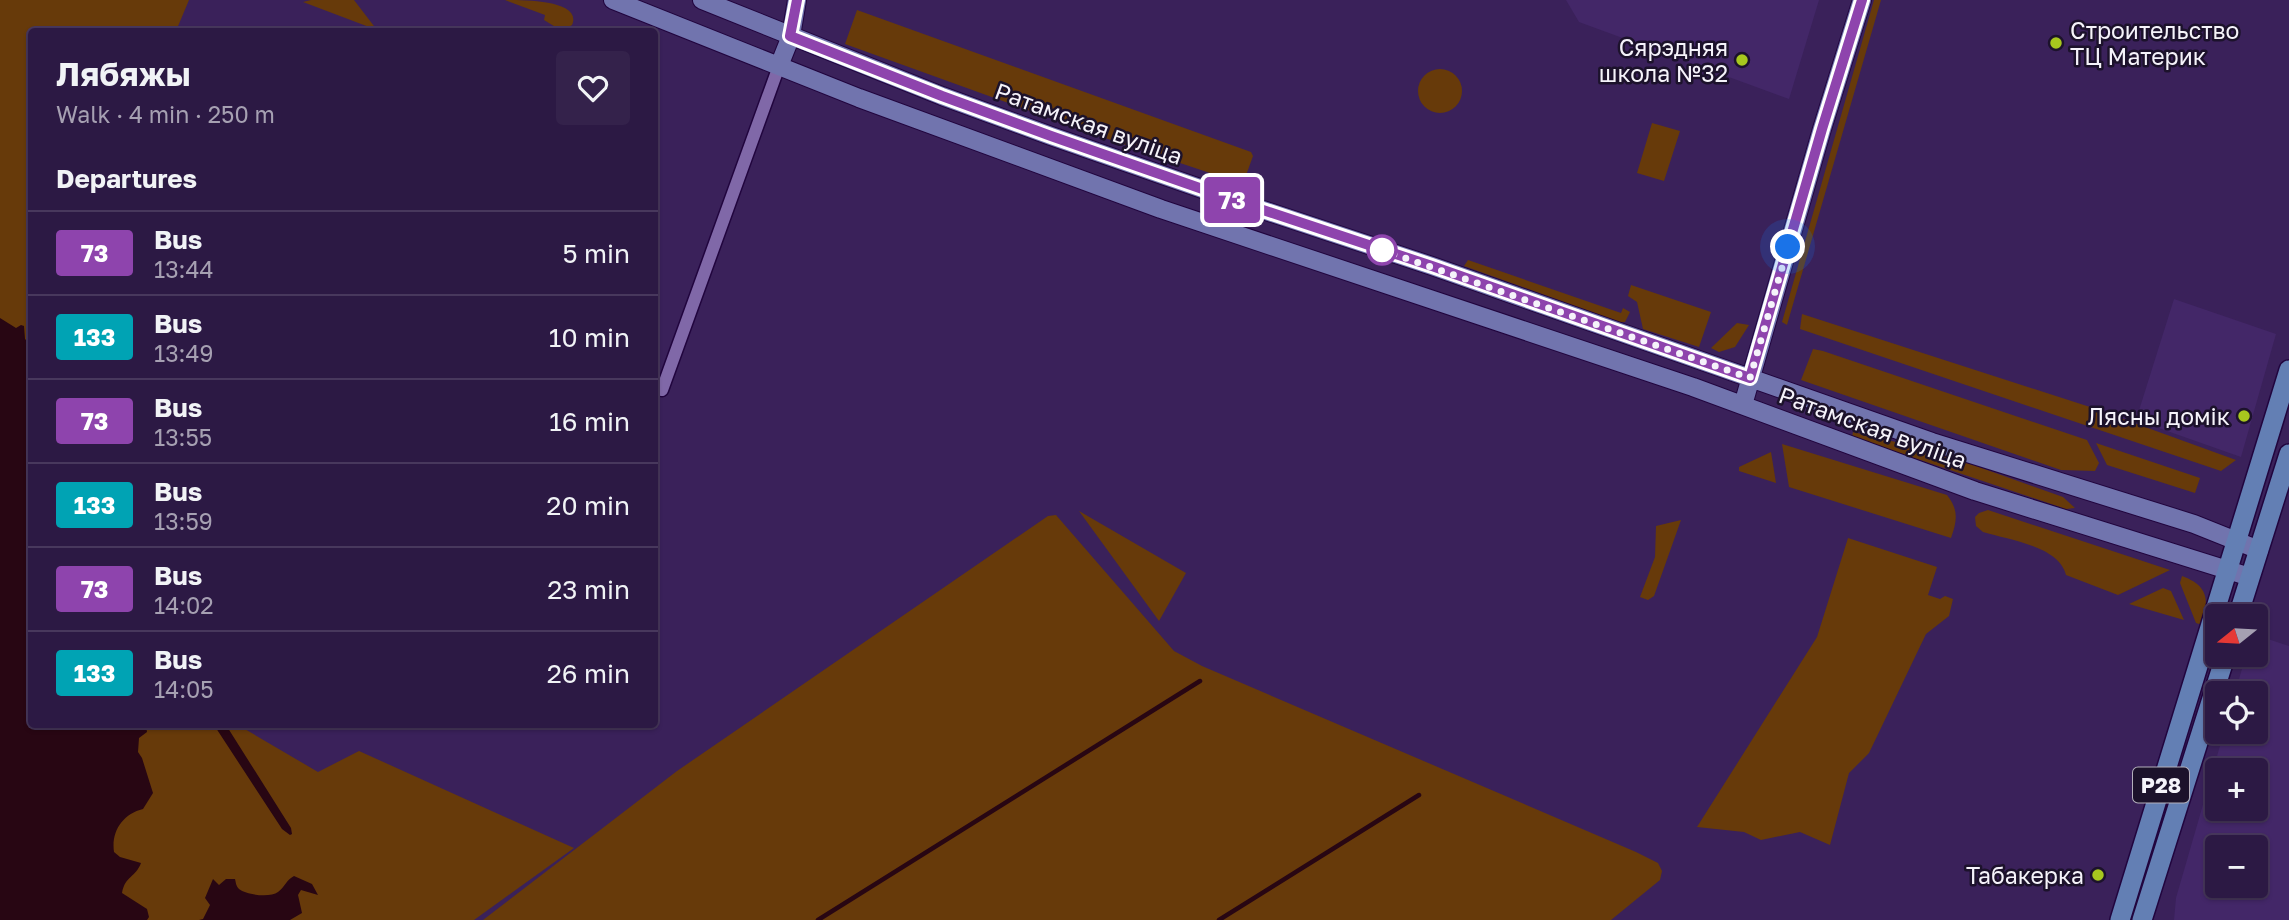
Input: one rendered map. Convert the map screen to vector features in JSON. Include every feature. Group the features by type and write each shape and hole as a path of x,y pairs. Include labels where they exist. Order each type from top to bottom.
{"main road":[{"name":"Ратамская вуліца","path":"613,0 779,66 1161,209 1742,405 1975,491 2250,578"},
{"name":"Ратамская вуліца","path":"702,0 942,96 1051,136 1432,266 1932,442 2237,540 2259,550"},
{"path":"779,66 790,36 797,0"},
{"path":"1742,405 1861,0"},
{"name":"Р28","path":"2120,920 2289,370"},
{"path":"2242,604 2289,454"},
{"name":"Р28","path":"2142,920 2222,667"}],"street":[{"path":"662,390 779,66"}],"shaded area":[{"path":"0,0 189,0 177,28 28,28 28,728 243,728 318,772 359,751 574,848 474,920 0,920"},
{"path":"354,0 375,28 372,28 303,2"},
{"path":"505,0 537,1 561,6 573,17 572,25 557,28 544,20 545,15"},
{"name":"Сярэдняя школа №32","path":"1566,0 1819,0 1789,99 1579,22"},
{"path":"1874,0 1881,0 1787,325 1782,322"},
{"path":"857,10 1251,152 1253,156 1244,181 1240,183 1105,138 845,44"},
{"path":"1440,69 1455,76 1462,91 1455,106 1440,113 1425,106 1418,91 1425,76"},
{"path":"1652,123 1680,131 1664,181 1637,173"},
{"path":"1468,260 1621,313 1623,308 1630,312 1625,322 1620,322 1464,266"},
{"path":"1631,285 1711,312 1699,347 1643,329 1637,302 1628,296"},
{"path":"2174,299 2276,334 2241,457 2136,420"},
{"path":"1802,314 2090,407 2236,460 2221,471 1800,329"},
{"path":"0,318 16,328 24,326 25,339 28,342 28,728 146,728 147,732 139,738 138,752 153,793 143,809 124,819 114,837 114,852 120,857 141,863 122,893 147,909 147,920 0,920"},
{"path":"1737,323 1749,325 1735,347 1719,352 1711,348"},
{"path":"1813,349 2087,440 2099,463 2095,471 2061,470 1801,380"},
{"path":"1853,432 1934,451 2063,497 2075,508 2066,509 1852,437"},
{"path":"2096,443 2200,478 2195,493 2107,465"},
{"path":"1782,444 1947,495 1954,506 1956,516 1951,538 1789,487"},
{"path":"1771,452 1776,483 1739,471 1739,467"},
{"path":"1988,510 2170,570 2118,595 2066,575 2054,557 2044,551 2019,541 1983,532 1976,526 1975,517"},
{"path":"1079,511 1186,573 1159,621"},
{"path":"1056,515 1174,651 1202,666 1636,852 1658,863 1662,871 1660,880 1611,920 483,920 677,771 1048,516"},
{"path":"1681,520 1654,596 1648,600 1640,597 1655,557 1656,526"},
{"path":"1848,538 1937,567 1928,595 1953,599 1949,616 1926,634 1869,753 1849,773 1830,845 1800,832 1761,840 1744,832 1697,827 1817,637"},
{"path":"2182,576 2202,589 2206,604 2202,625 2196,623 2180,583"},
{"path":"2163,588 2171,591 2184,620 2129,604"},
{"path":"2268,639 2289,646 2289,920 2174,920 2176,898 2205,798 2205,821 2268,821 2268,758 2216,758 2221,744 2268,744 2268,681 2238,681 2243,667 2268,667"},
{"path":"216,728 228,728 291,828 292,834 282,829"},
{"path":"294,876 312,884 318,895 301,890 298,895 302,913 290,920 199,920 203,919 210,905 205,898 213,879 219,885 226,879 235,879 239,889 264,895 278,892"}],"waterway":[{"path":"818,920 1200,681"},
{"path":"1219,920 1419,795"}],"bus line":[{"name":"73","path":"797,0 790,36 1051,136 1750,378 1862,0"}],"place":[{"name":"Строительство ТЦ Материк","path":"2056,43"},
{"name":"Сярэдняя школа №32","path":"1742,60"},
{"name":"Лясны домік","path":"2244,416"},
{"name":"Табакерка","path":"2098,875"}],"route":[{"path":"1382,250 1750,378 1788,247"}]}
